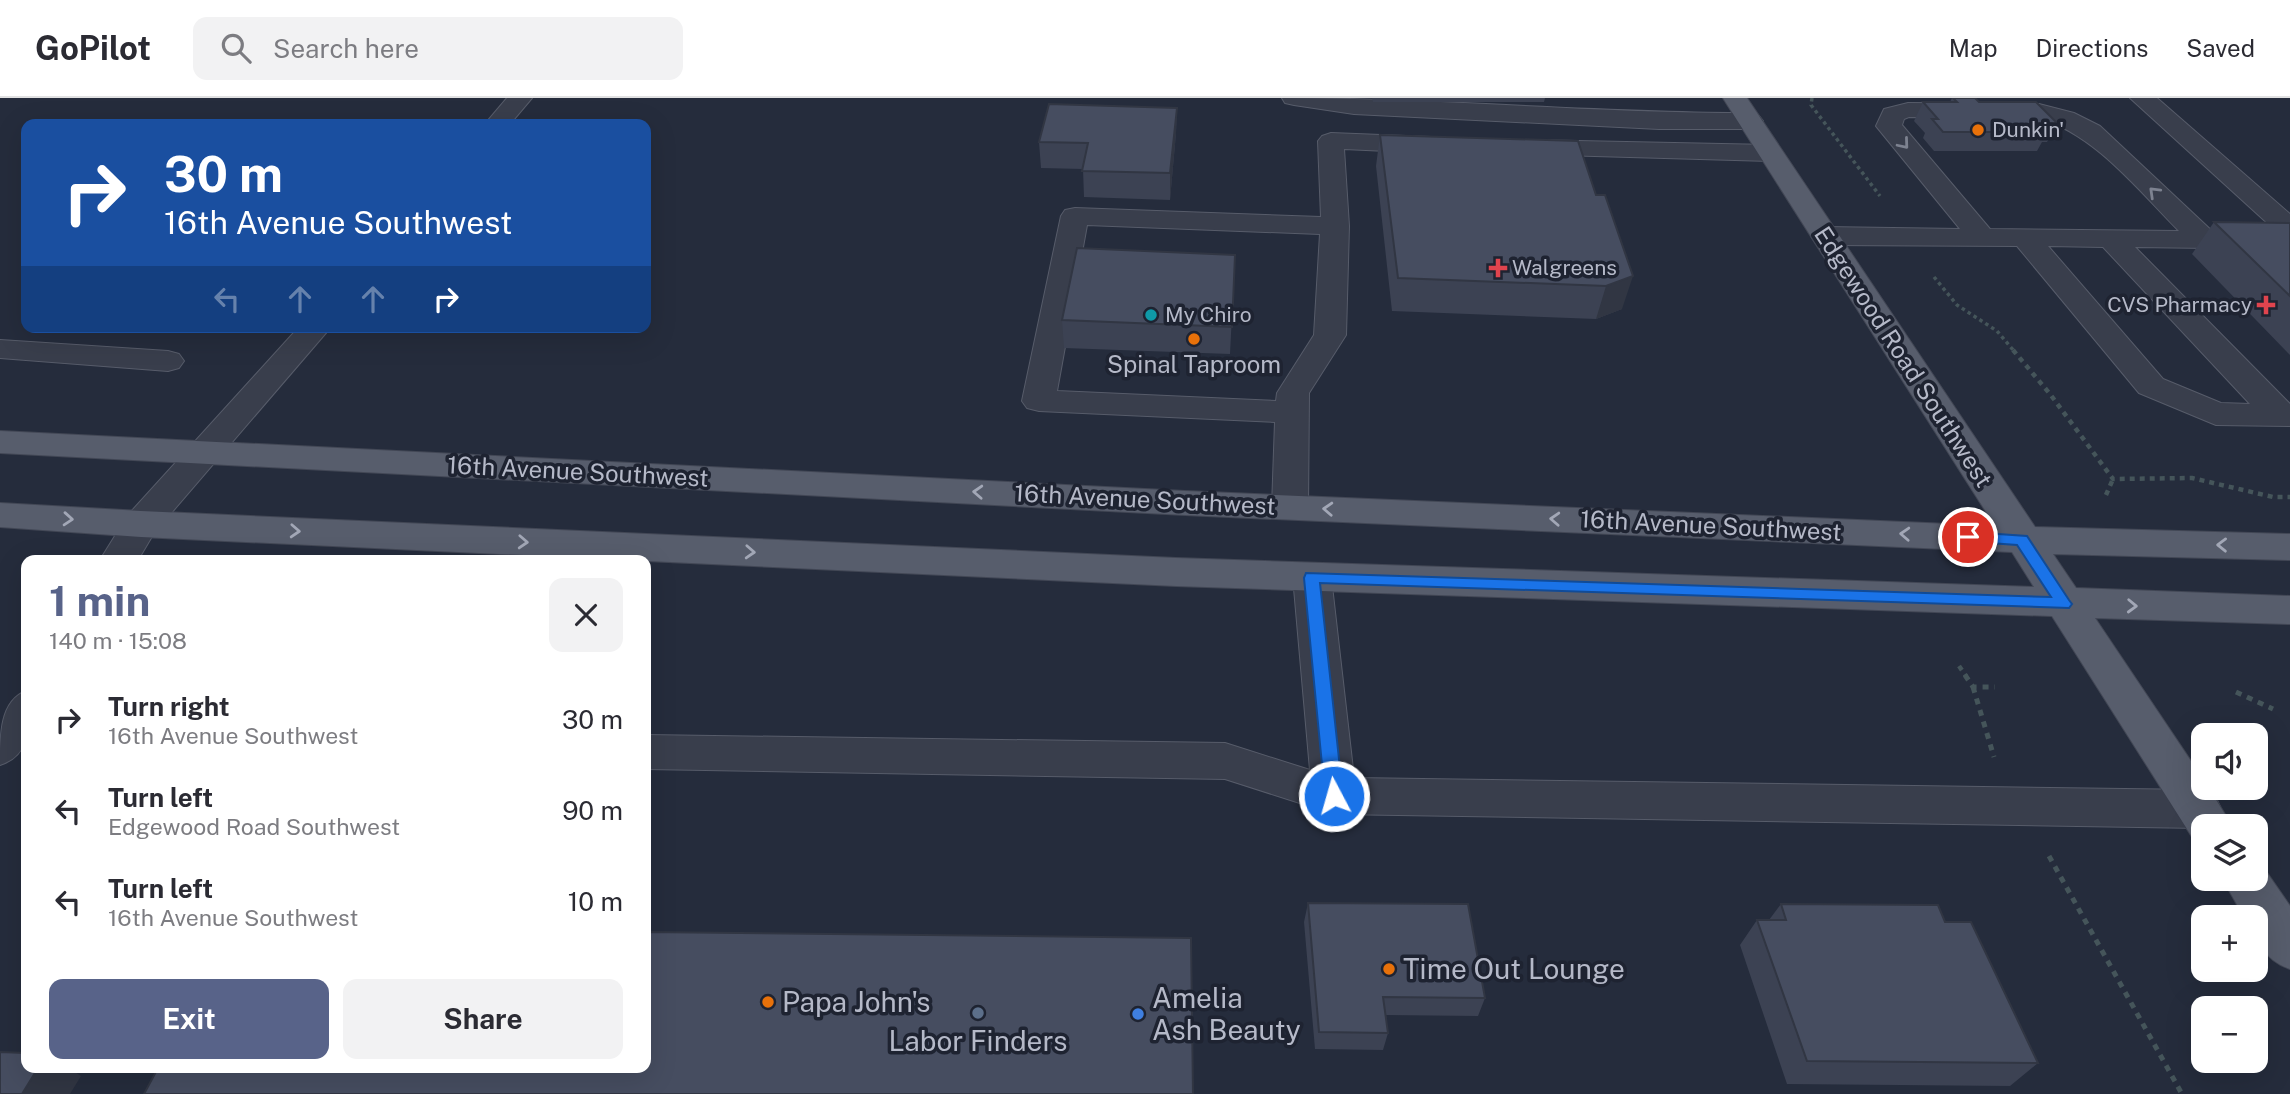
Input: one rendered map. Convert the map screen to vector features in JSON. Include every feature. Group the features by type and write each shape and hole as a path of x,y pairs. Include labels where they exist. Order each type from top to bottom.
{"main road":[{"name":"Edgewood Road Southwest","path":"1742,110 2202,814"},
{"name":"16th Avenue Southwest","path":"0,442 1290,507 2022,540 2290,547"},
{"path":"0,515 141,524 1312,578 2290,610"},
{"path":"2253,891 2290,947"}],"street":[{"path":"501,119 520,98"},
{"path":"1294,98 1354,107 1659,121 1742,110"},
{"path":"2142,98 2290,229"},
{"path":"1982,237 1889,126 1894,114 1908,110 2039,111 2065,118 2091,131 2204,239"},
{"path":"1290,507 1293,393 1330,335 1335,226 1331,142 1455,146"},
{"path":"1510,147 1770,153"},
{"path":"1293,412 1039,401 1075,216 1335,226"},
{"path":"1825,236 2284,240 2290,236"},
{"path":"2024,237 2151,386 2216,414 2284,415"},
{"path":"2110,238 2284,415"},
{"path":"122,555 141,524 311,333"},
{"path":"0,349 168,361"},
{"path":"1312,578 1334,796"},
{"path":"0,748 21,715"},
{"path":"0,748 21,748"},
{"path":"651,752 1225,761 1334,796 2021,808 2191,816"}],"path":[{"path":"1812,98 1811,106 1875,193 1908,215 1941,257 1928,261 1934,277 1957,305 1997,331 2050,394 2113,479"},
{"path":"2113,479 2192,478 2273,497 2290,497"},
{"path":"2106,495 2113,479"},
{"path":"1959,666 1973,687 1996,764 2182,1094"},
{"path":"1973,687 1995,687"},
{"path":"2236,692 2273,709"}],"building":[{"path":"1953,98 1975,98 1979,102 2036,102 2057,123 2038,123 2048,132 1943,132 1932,119 1938,119 1923,102 1957,102"},
{"path":"1049,104 1177,108 1170,173 1082,171 1088,143 1039,142"},
{"name":"Walgreens","path":"1380,135 1578,141 1596,195 1605,195 1633,276 1606,286 1398,278"},
{"path":"2214,222 2290,223 2290,296"},
{"path":"1077,248 1235,255 1232,327 1062,320"},
{"name":"Time Out Lounge","path":"1308,903 1468,904 1485,998 1383,997 1388,1033 1319,1032"},
{"path":"1781,904 1938,905 1945,922 1971,922 2038,1063 1807,1061 1757,920 1786,920"},
{"path":"651,932 1191,938 1193,1094 144,1094 155,1073 651,1073"},
{"path":"0,1052 21,1053 21,1073 35,1073 22,1094 0,1094"}],"place":[{"name":"Dunkin'","path":"1978,130"},
{"name":"Walgreens","path":"1498,268"},
{"name":"CVS Pharmacy","path":"2266,305"},
{"name":"My Chiro","path":"1151,315"},
{"name":"Spinal Taproom","path":"1194,339"},
{"name":"Time Out Lounge","path":"1389,969"},
{"name":"Papa John's","path":"768,1002"},
{"name":"Labor Finders","path":"978,1013"},
{"name":"Amelia Ash Beauty","path":"1138,1014"}],"route":[{"path":"1334,796 1312,578 2064,604 2022,540 1968,537"}]}
